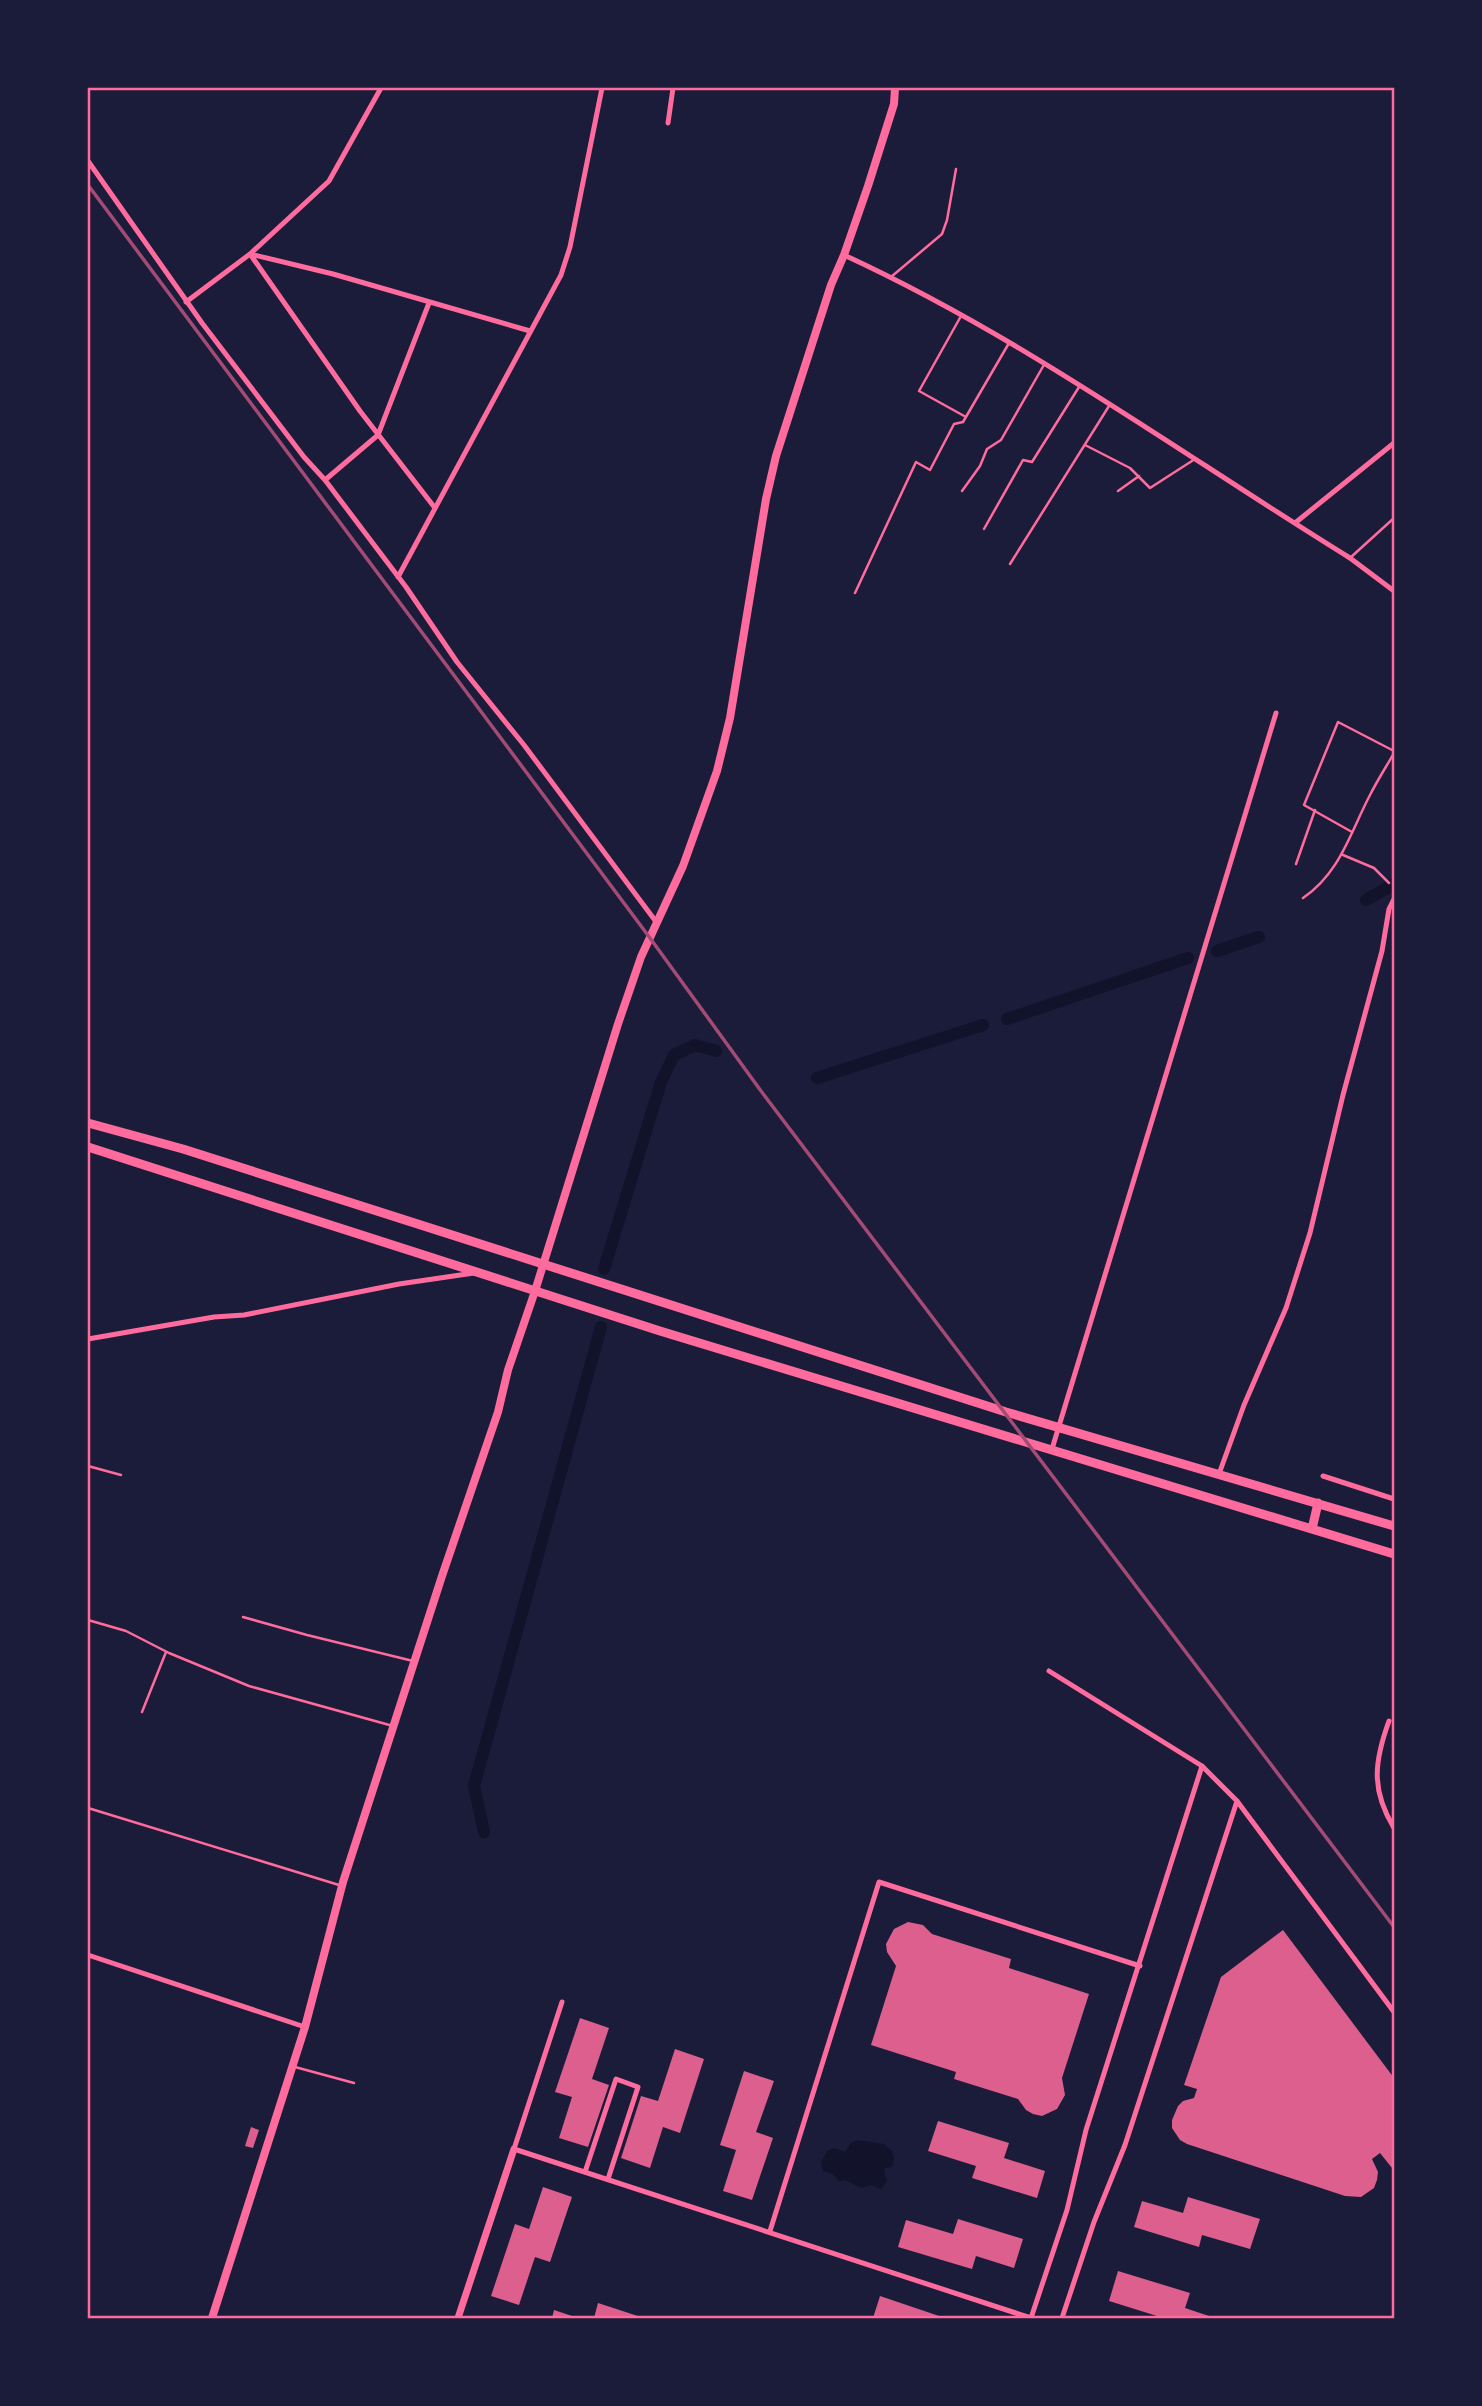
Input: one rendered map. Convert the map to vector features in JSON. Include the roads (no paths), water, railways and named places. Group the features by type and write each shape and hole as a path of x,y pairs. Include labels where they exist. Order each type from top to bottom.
{"main road":[{"path":"212,2319 305,2027 342,1886 544,1264 618,1024 641,957 683,866 717,771 730,718 766,499 776,456 823,309 844,256 894,104 895,88"},
{"path":"88,1123 183,1149 967,1400 1395,1526"},
{"path":"88,1147 535,1291 1395,1554"},
{"path":"1311,1529 1318,1503"}],"street":[{"path":"186,302 250,254 329,181 381,88"},
{"path":"398,577 561,275 602,88"},
{"path":"667,123 673,88"},
{"path":"88,161 186,302 304,457 325,480 398,577 457,662 524,745 657,923"},
{"path":"250,254 333,274 530,331"},
{"path":"250,254 378,435 435,509"},
{"path":"844,256 891,277 1081,384 1350,558 1395,591"},
{"path":"325,480 378,435 429,303"},
{"path":"1295,523 1395,443"},
{"path":"1052,1449 1276,713"},
{"path":"1219,1474 1244,1405 1286,1308 1310,1233 1343,1095 1382,951 1389,909 1395,899"},
{"path":"88,1339 214,1317 244,1315 399,1284 480,1273"},
{"path":"1322,1476 1395,1499"},
{"path":"1049,1671 1202,1766 1237,1801 1395,2012"},
{"path":"1389,1721 1376,1768 1378,1792 1384,1810 1395,1828"},
{"path":"514,2149 1031,2318 1067,2210 1086,2130 1202,1766"},
{"path":"1062,2319 1094,2222 1129,2133 1237,1801"},
{"path":"770,2231 879,1882 1140,1966"},
{"path":"88,1955 305,2027"},
{"path":"458,2319 562,2001"},
{"path":"585,2172 615,2079 638,2087 608,2179"}],"lane":[{"path":"891,277 942,234 956,169"},
{"path":"961,316 919,391 966,417"},
{"path":"855,593 916,463 930,470 954,424 962,422 966,417 1009,343"},
{"path":"962,491 988,449 1001,440 1045,363"},
{"path":"984,529 1023,460 1032,462 1081,384"},
{"path":"1010,564 1110,403"},
{"path":"1084,444 1130,468 1150,488 1195,459"},
{"path":"1118,491 1140,477"},
{"path":"1350,558 1395,518"},
{"path":"1303,898 1332,872 1343,855 1370,795 1395,752 1338,722 1304,805 1352,832"},
{"path":"1296,864 1315,810"},
{"path":"1343,855 1374,868 1390,883"},
{"path":"88,1466 121,1475"},
{"path":"243,1617 416,1661"},
{"path":"88,1620 127,1631 166,1652 249,1686 393,1726"},
{"path":"142,1712 166,1652"},
{"path":"88,1808 342,1886"},
{"path":"292,2066 354,2083"}],"waterway":[{"path":"1366,900 1394,884"},
{"path":"1217,951 1259,937"},
{"path":"1007,1019 1188,958"},
{"path":"817,1078 983,1025"},
{"path":"604,1269 661,1082 674,1055 695,1045 716,1051"},
{"path":"484,1832 474,1786 601,1327"}],"railway":[{"path":"88,185 650,938 761,1091 1394,1927"}]}
